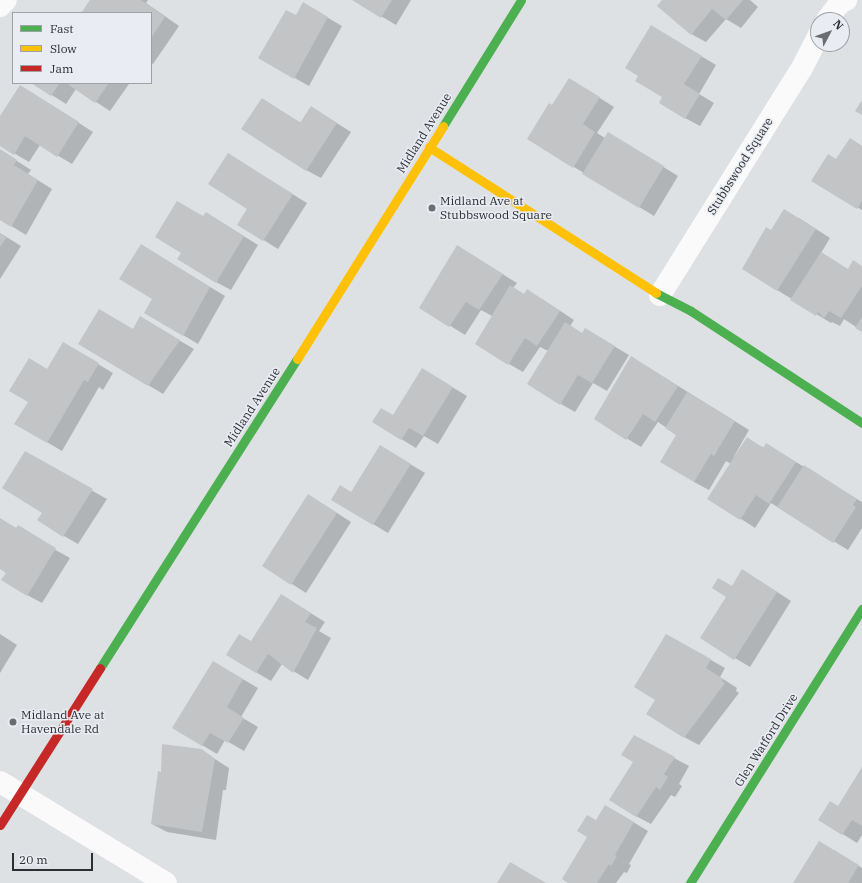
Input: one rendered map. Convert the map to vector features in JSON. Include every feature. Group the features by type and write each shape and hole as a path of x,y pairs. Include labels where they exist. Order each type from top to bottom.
{"main road":[{"name":"Midland Avenue","path":"0,825 344,286 521,0"},
{"path":"429,147 660,295 691,311 862,424"},
{"name":"Glen Watford Drive","path":"690,883 862,609"}],"street":[{"path":"0,6 6,0"},
{"path":"833,12 840,3 846,0"},
{"name":"Stubbswood Square","path":"660,295 803,66 810,52"},
{"path":"0,782 166,883"}],"building":[{"path":"90,0 141,0 165,17 152,36 152,12 82,12"},
{"path":"352,0 392,0 381,18"},
{"path":"662,0 743,0 726,20 712,9 691,35 657,6"},
{"path":"303,2 328,17 294,79 258,58 286,10 296,15"},
{"path":"651,25 702,56 684,84 700,94 685,119 659,103 662,97 635,81 638,76 625,68"},
{"path":"569,78 600,97 583,124 595,132 573,168 527,139 549,103 552,105"},
{"path":"33,84 59,84 51,96"},
{"path":"67,84 108,84 95,103"},
{"path":"20,85 79,122 57,157 25,136 14,155 0,146 0,116"},
{"path":"262,98 300,123 311,106 337,123 306,171 241,129"},
{"path":"862,100 862,115 855,111"},
{"path":"608,132 664,166 639,208 582,174"},
{"path":"850,138 862,146 862,201 857,209 811,181 828,154 836,159"},
{"path":"0,149 17,160 14,165 38,180 11,227 0,220"},
{"path":"228,153 293,194 263,241 237,225 247,209 208,184"},
{"path":"177,201 203,216 206,212 244,236 216,283 177,259 181,253 155,237"},
{"path":"784,209 816,229 777,291 742,269 766,227 771,230"},
{"path":"0,233 7,237 0,247"},
{"path":"141,244 210,287 183,336 144,313 152,299 119,279"},
{"path":"457,245 503,274 479,310 466,302 449,327 419,308"},
{"path":"821,252 848,269 853,260 862,266 862,286 841,318 829,311 824,318 818,312 816,316 790,300"},
{"path":"510,285 524,294 527,289 560,311 537,346 525,338 508,365 475,344"},
{"path":"99,309 133,329 140,316 180,340 148,386 78,344"},
{"path":"862,317 862,332 855,328"},
{"path":"565,322 582,333 585,328 615,346 592,383 578,375 560,405 527,384"},
{"path":"63,342 99,363 88,382 84,380 47,443 14,424 28,402 9,391 29,358 47,369"},
{"path":"631,356 678,386 655,422 643,414 626,440 594,419"},
{"path":"422,368 453,387 423,436 409,428 401,440 372,422 381,408 393,415"},
{"path":"687,392 735,421 714,456 711,454 694,482 660,462 676,435 665,428"},
{"path":"747,437 763,448 766,443 796,462 769,504 756,495 740,520 707,499"},
{"path":"380,445 411,464 373,525 331,500 340,485 351,492"},
{"path":"25,451 93,489 63,537 37,520 42,513 2,488"},
{"path":"804,465 857,499 853,505 856,507 833,543 777,507"},
{"path":"308,494 337,513 291,585 262,566"},
{"path":"0,518 16,528 18,525 56,548 27,596 1,580 6,573 0,569"},
{"path":"742,569 777,592 734,660 700,638 726,597 712,588 718,578 732,586"},
{"path":"281,594 311,613 305,622 317,628 293,673 268,654 256,673 226,655 239,634 251,641"},
{"path":"666,634 711,659 706,668 723,679 722,681 725,683 684,738 646,714 655,700 634,687"},
{"path":"213,661 243,679 227,707 244,718 228,743 210,733 202,746 172,728"},
{"path":"634,735 675,757 664,774 668,777 660,790 656,787 636,817 609,800 633,762 621,755"},
{"path":"162,744 202,749 215,759 202,832 151,824 158,771 161,772"},
{"path":"862,767 862,826 852,820 842,835 818,820 830,801 838,806"},
{"path":"605,805 634,822 615,855 617,856 611,866 609,864 597,883 568,883 562,879 587,837 577,831 587,815 596,820"},
{"path":"819,841 859,865 848,883 793,883"},
{"path":"510,862 546,883 497,883"}],"traffic: fast":[{"path":"443,126 521,0"},
{"path":"656,293 691,311 862,423"},
{"path":"100,668 297,359"},
{"path":"690,883 862,609"}],"traffic: slow":[{"path":"297,359 443,126"},
{"path":"429,147 656,293"}],"traffic: jam":[{"path":"0,825 100,668"}],"place":[{"name":"Midland Ave at Stubbswood Square","path":"432,208"},
{"name":"Midland Ave at Havendale Rd","path":"13,722"}]}
